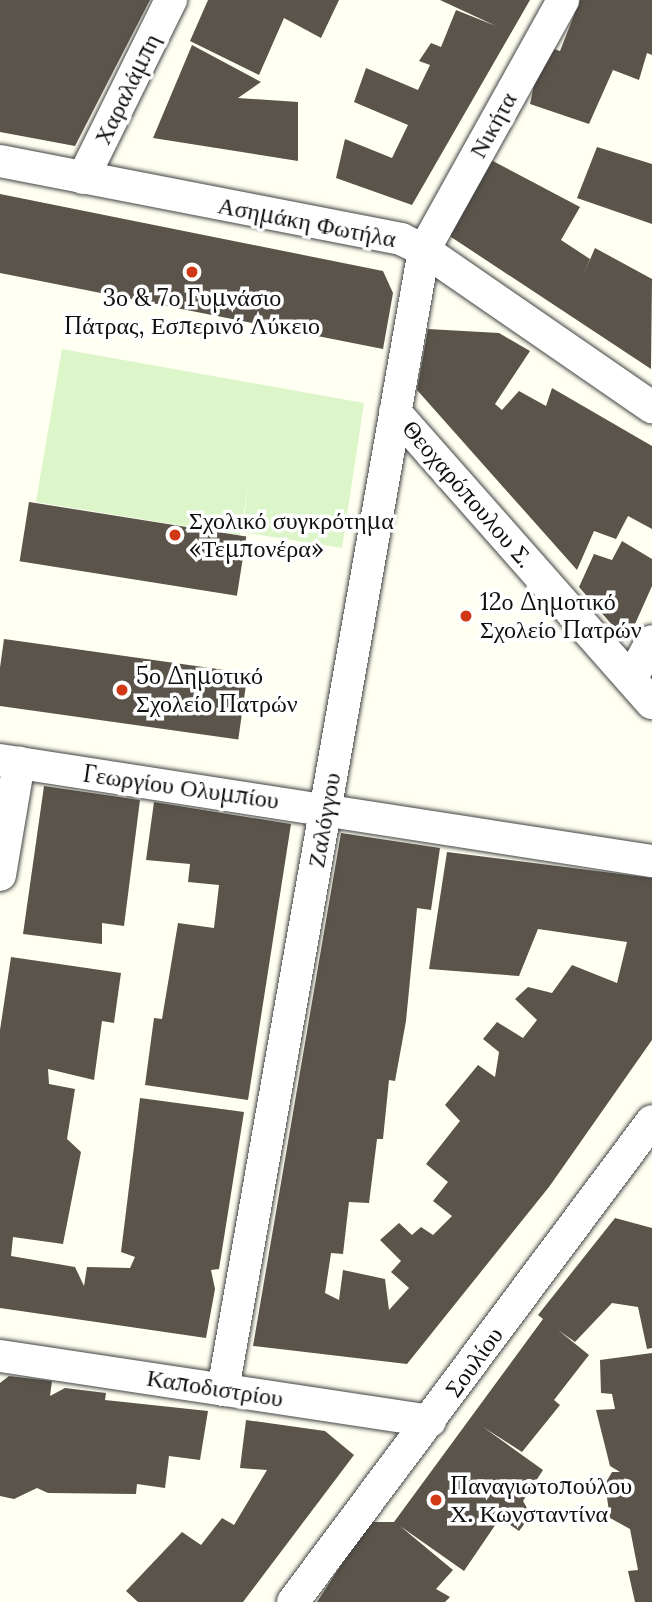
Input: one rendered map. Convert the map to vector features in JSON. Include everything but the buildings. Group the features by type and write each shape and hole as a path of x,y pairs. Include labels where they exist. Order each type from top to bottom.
{"street":[{"name":"Χαραλάμπη","path":"83,178 172,0"},
{"name":"Νικήτα","path":"424,250 563,0"},
{"name":"Ασημάκη Φωτήλα","path":"0,161 401,239 424,250 652,407"},
{"name":"Ζαλόγγου","path":"223,1390 424,250"},
{"name":"Θεοχαρόπουλου Σ.","path":"396,412 652,703"},
{"path":"631,679 652,641"},
{"path":"0,875 9,761"},
{"name":"Γεωργίου Ολυμπίου","path":"9,761 327,808 652,861"},
{"name":"Σουλίου","path":"293,1602 652,1121"},
{"name":"Καποδιστρίου","path":"0,1356 430,1421"}],"green space":[{"path":"62,349 364,403 342,548 242,532 249,481 240,535 36,502"}],"place":[{"name":"3ο & 7ο Γυμνάσιο Πάτρας, Εσπερινό Λύκειο","path":"192,272"},
{"name":"Σχολικό συγκρότημα «Τεμπονέρα»","path":"175,535"},
{"name":"12ο Δημοτικό Σχολείο Πατρών","path":"466,616"},
{"name":"5ο Δημοτικό Σχολείο Πατρών","path":"122,690"},
{"name":"Παναγιωτοπούλου Χ. Κωνσταντίνα","path":"436,1500"}]}
